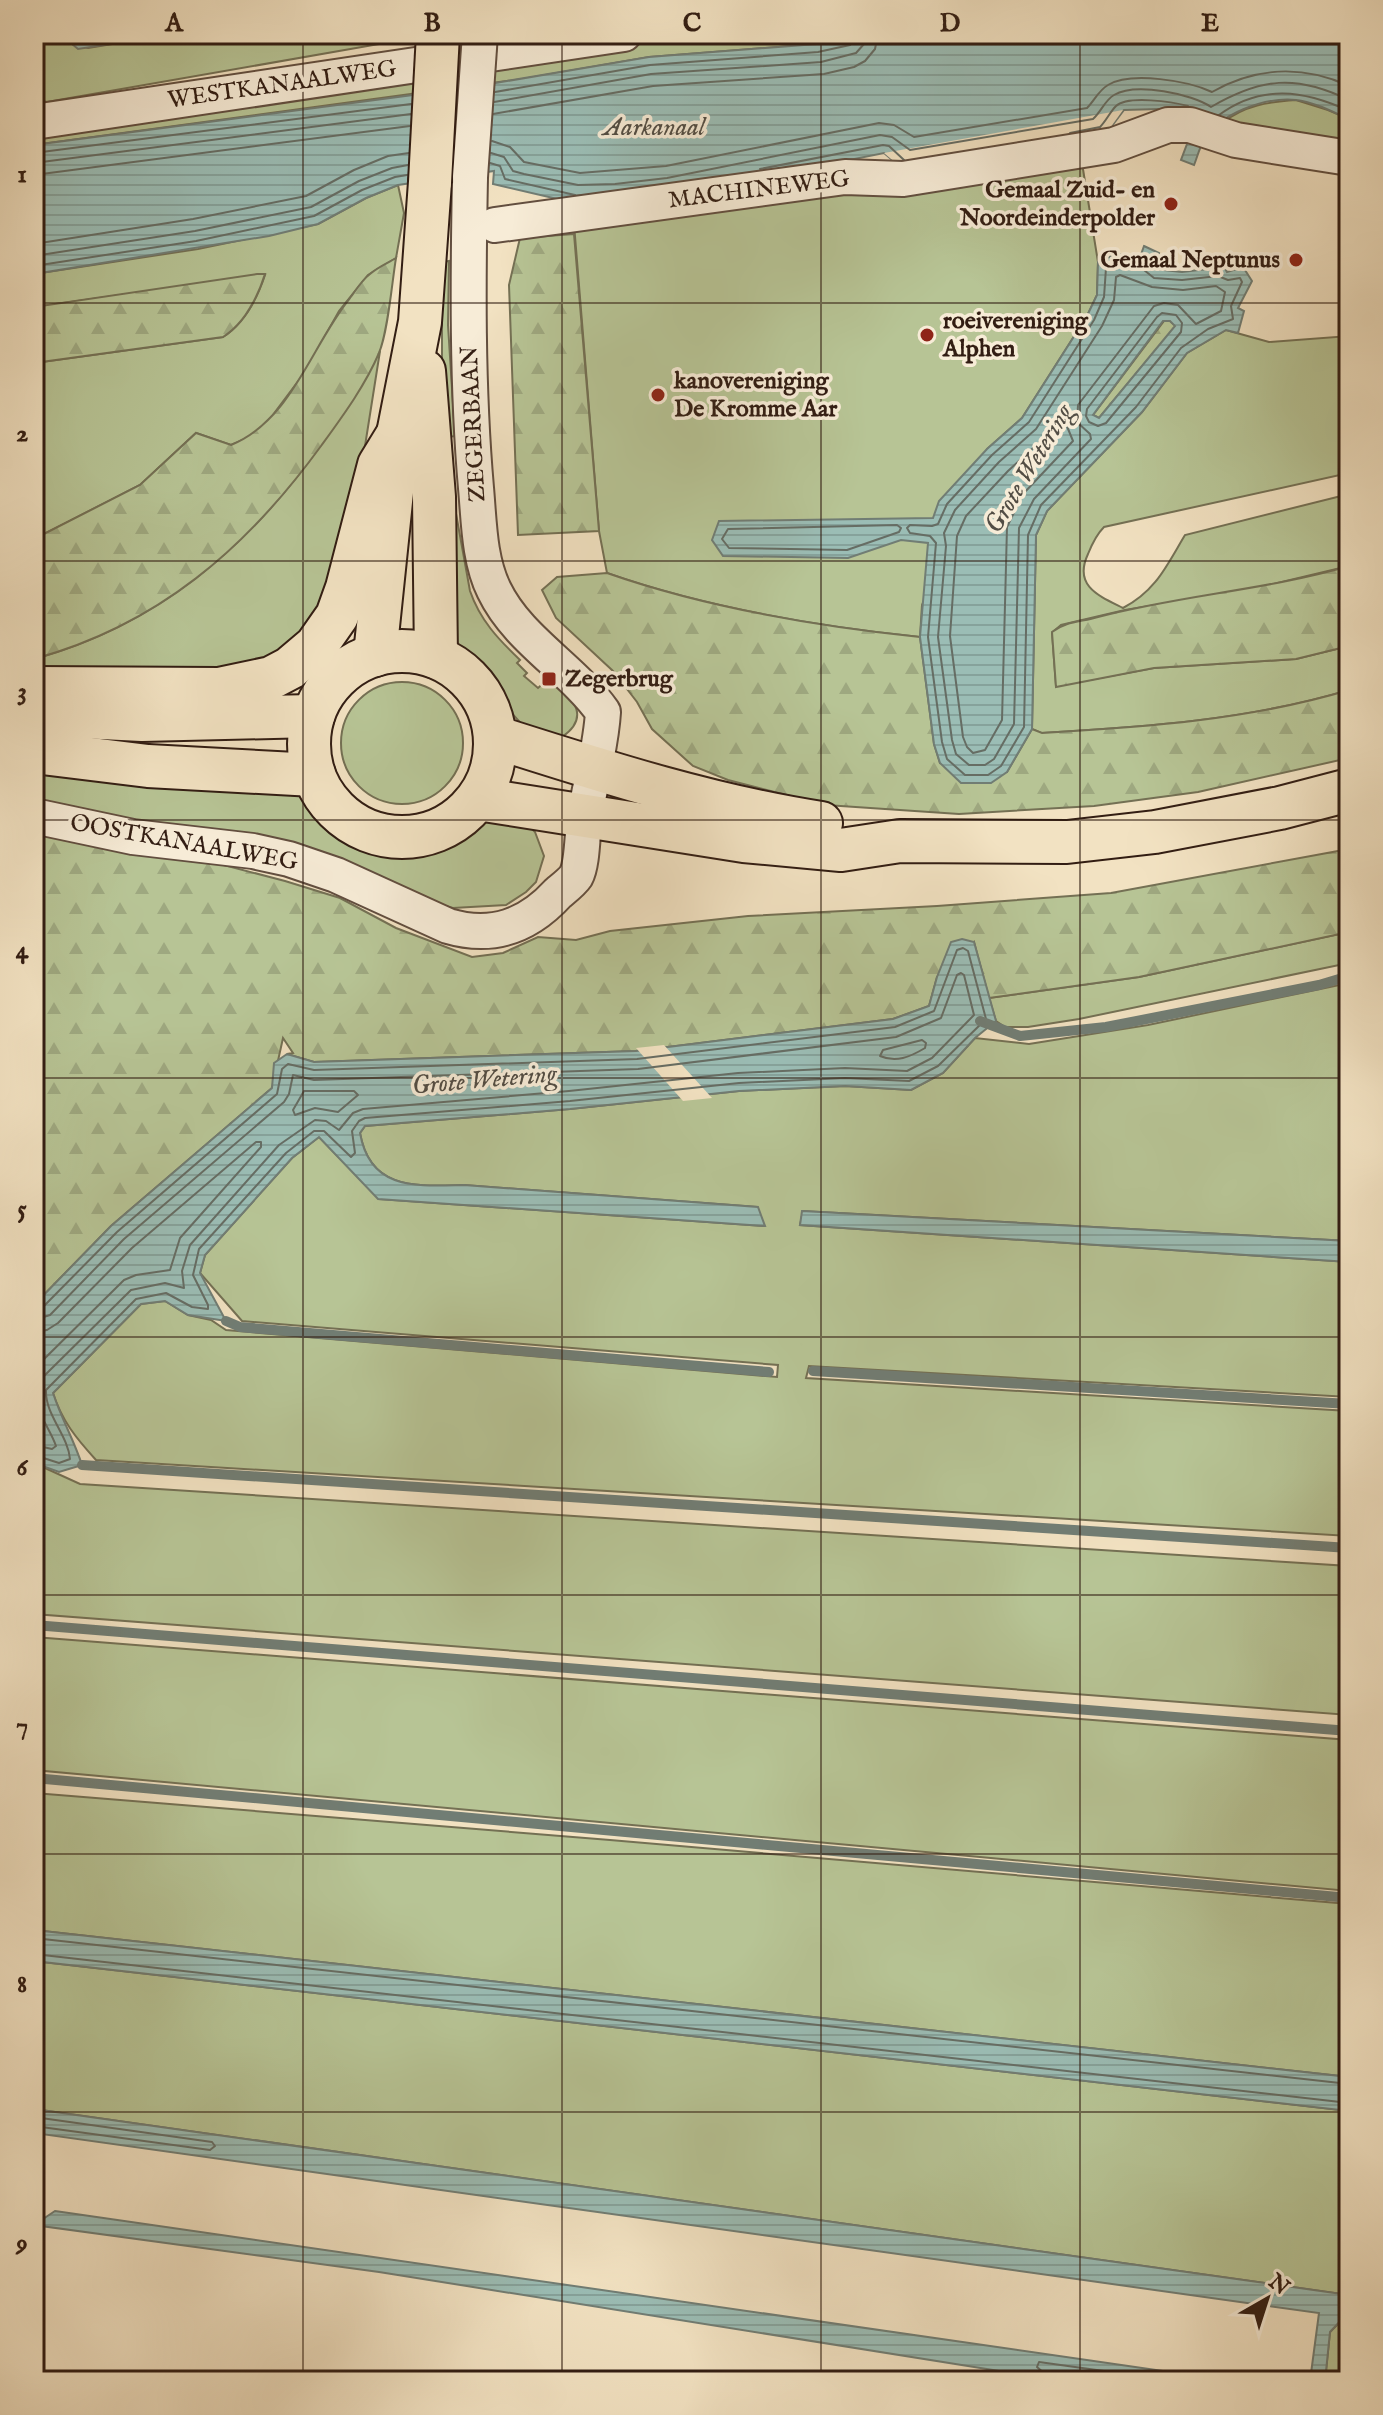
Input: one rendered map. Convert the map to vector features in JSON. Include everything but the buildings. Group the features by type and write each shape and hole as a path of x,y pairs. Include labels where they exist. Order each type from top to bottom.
{"main road":[{"name":"ZEGERBAAN","path":"375,655 398,434 420,322 438,34"},
{"name":"ZEGERBAAN","path":"420,322 434,497 436,657"},
{"path":"34,688 219,689 271,678 290,668 316,646 337,616 379,465 398,434"},
{"path":"406,651 436,657 459,670 477,689 489,712 495,737 492,770 469,810 445,827 418,836 375,834 349,821 328,801 314,775 309,740 313,716 337,677 361,660 406,651"},
{"path":"34,715 142,720 313,716"},
{"path":"495,737 732,807 844,826 900,841"},
{"path":"34,752 148,766 314,775"},
{"path":"478,799 744,841 841,850 900,841 1067,842 1155,832 1280,808 1349,790"}],"street":[{"name":"ZEGERBAAN","path":"480,34 470,177 468,277 471,426 484,559 493,589 510,616 588,690 603,712 596,769"},
{"name":"WESTKANAALWEG","path":"34,122 624,34"},
{"name":"MACHINEWEG","path":"495,225 845,177 903,179 1114,145 1168,125 1203,129 1236,140 1349,158"},
{"name":"OOSTKANAALWEG","path":"34,816 133,837 253,851 289,859 336,875 467,932 509,928 539,912 577,874 585,814 596,769"}],"green space":[{"path":"34,34 75,34 72,44 88,48 174,34 409,34 408,39 47,102 34,99"},
{"path":"677,34 811,34 817,44 649,57 522,79 34,145 34,139 274,94"},
{"path":"1296,100 1349,119 1349,145 1222,123 1239,112 1257,106"},
{"path":"1082,163 1098,262 1097,295 1022,418 987,449 922,605 920,637 761,614 683,596 607,573 599,531 574,224"},
{"path":"398,185 404,213 396,258 368,275 339,311 305,372 272,416 252,436 231,445 196,433 140,485 34,539 34,363 223,337 238,325 249,310 265,275 34,307 34,274 198,249 318,224"},
{"path":"574,234 599,531 518,535 509,285 520,238"},
{"path":"396,258 385,333 373,365 353,401 321,446 262,518 230,550 160,604 121,626 34,659 34,539 140,485 196,433 231,445 252,433 285,400 336,317 362,282"},
{"path":"449,261 448,325 455,436 449,437 453,497 470,591 490,628 520,660 517,663 527,673 524,676 538,688 546,681 553,686 557,682 573,702 577,716 575,723 562,737 526,729 453,644 442,438 442,262"},
{"path":"265,274 254,301 238,325 223,337 34,363 34,307"},
{"path":"1164,321 1176,326 1099,418 1093,415"},
{"path":"1226,330 1269,342 1349,336 1349,473 1104,527 1084,565 1086,582 1097,594 1123,608 1152,585 1185,535 1349,494 1349,566 1252,589 1125,610 1061,625 1052,633 1056,686 1154,668 1296,659 1349,646 1349,690 1273,709 1196,720 1041,733 1032,729 1036,535 1047,511 1142,412 1187,353"},
{"path":"380,351 356,503 335,589 290,646 233,673 34,675 34,659 92,639 146,612 194,579 238,542 315,453"},
{"path":"1349,566 1349,646 1296,659 1154,668 1056,687 1052,632 1063,626 1129,609 1287,581"},
{"path":"607,573 683,596 761,614 920,637 934,744 940,763 1007,772 1032,729 1042,733 1197,720 1273,709 1349,690 1349,758 1198,792 1094,806 959,814 826,805 728,780 693,766 652,729 637,702 613,671 556,618 542,590 557,577"},
{"path":"402,682 425,687 445,700 458,720 463,743 458,766 445,786 425,799 402,804 379,799 359,786 346,766 341,743 346,720 359,700 379,687"},
{"path":"34,761 287,789 350,836 383,848 418,848 436,843 482,818 528,825 535,832 544,856 536,882 506,905 453,908 105,816 34,801"},
{"path":"34,831 197,858 285,881 340,898 396,928 472,957 503,953 538,937 576,940 610,931 748,916 1111,893 1349,849 1349,932 1139,977 989,998 974,942 937,977 929,1006 893,1019 636,1051 314,1062 287,1054 293,1053 283,1038 272,1088 111,1226 34,1305"},
{"path":"1349,932 1349,963 1079,1019 1028,1027 1005,1027 996,1021 989,998 1139,977"},
{"path":"1349,983 1349,1241 803,1211 800,1225 1349,1262 1349,1397 809,1366 806,1378 1349,1411 1349,1536 96,1460 70,1429 53,1393 141,1304 165,1301 188,1315 211,1320 226,1330 777,1377 778,1365 242,1321 200,1273 205,1255 292,1158 319,1137 379,1199 764,1226 757,1207 398,1181 374,1166 365,1152 360,1133 365,1126 739,1091 845,1086 911,1090 943,1073 975,1038 1029,1044 1148,1025"},
{"path":"34,1463 80,1484 1349,1566 1349,1715 34,1614"},
{"path":"34,1637 1349,1740 1349,1891 34,1770"},
{"path":"34,1793 1349,1904 1349,2077 34,1930"},
{"path":"34,1961 1349,2111 1349,2295 34,2109"},
{"path":"1343,2319 1349,2320 1349,2381 1325,2381 1330,2332"}],"water":[{"path":"75,34 174,34 78,49 72,44"},
{"name":"Aarkanaal","path":"864,34 1349,34 1349,119 1296,100 1257,104 1231,115 1210,132 1194,165 1181,160 1190,136 1182,113 1159,109 1124,110 1105,135 904,170 884,153 670,196 566,201 493,184 494,171 398,185 318,224 269,236 34,274 34,145 466,88 649,57 817,44"},
{"name":"Grote Wetering","path":"1144,246 1159,253 1153,269 1182,272 1224,267 1227,272 1243,267 1252,281 1238,308 1244,311 1238,333 1226,330 1187,353 1142,412 1047,511 1036,535 1032,729 1007,772 991,783 961,783 940,763 934,744 920,637 928,543 901,540 848,558 723,556 712,540 719,521 933,518 939,501 987,449 1022,418 1087,316 1097,295 1098,262 1118,253 1138,263","holes":["1163,321 1170,321 1175,326 1099,418 1093,415"]},
{"name":"Grote Wetering","path":"962,939 974,942 996,1021 975,1038 943,1073 911,1090 845,1086 739,1091 365,1126 360,1133 365,1152 374,1166 398,1181 758,1207 765,1226 378,1199 319,1137 292,1158 205,1255 200,1273 226,1321 188,1315 165,1301 141,1304 53,1393 82,1465 59,1472 34,1463 34,1305 111,1226 272,1088 274,1063 287,1054 314,1062 636,1051 893,1019 929,1006 951,942"},
{"path":"802,1211 1349,1241 1349,1262 800,1225"},
{"path":"34,1930 1349,2077 1349,2111 34,1961"},
{"path":"34,2109 1349,2295 1349,2320 1342,2319 1330,2332 1325,2381 1310,2381 1319,2313 34,2133"},
{"path":"55,2211 1232,2381 1062,2381 379,2272 34,2225"}],"pier":[{"path":"1123,110 1105,135 904,170 884,153"},
{"path":"664,1045 712,1098 683,1101 636,1048"}],"waterway":[{"path":"980,1021 1020,1036 1106,1027 1319,985 1349,976"},
{"path":"226,1321 240,1327 769,1372"},
{"path":"813,1371 1349,1404"},
{"path":"82,1465 1349,1548"},
{"path":"34,1625 1349,1731"},
{"path":"34,1778 1349,1898"}],"place":[{"name":"Gemaal Zuid- en Noordeinderpolder","path":"1171,204"},
{"name":"Gemaal Neptunus","path":"1296,260"},
{"name":"roeivereniging Alphen","path":"927,335"},
{"name":"kanovereniging De Kromme Aar","path":"658,395"},
{"name":"Zegerbrug","path":"549,679"}]}
